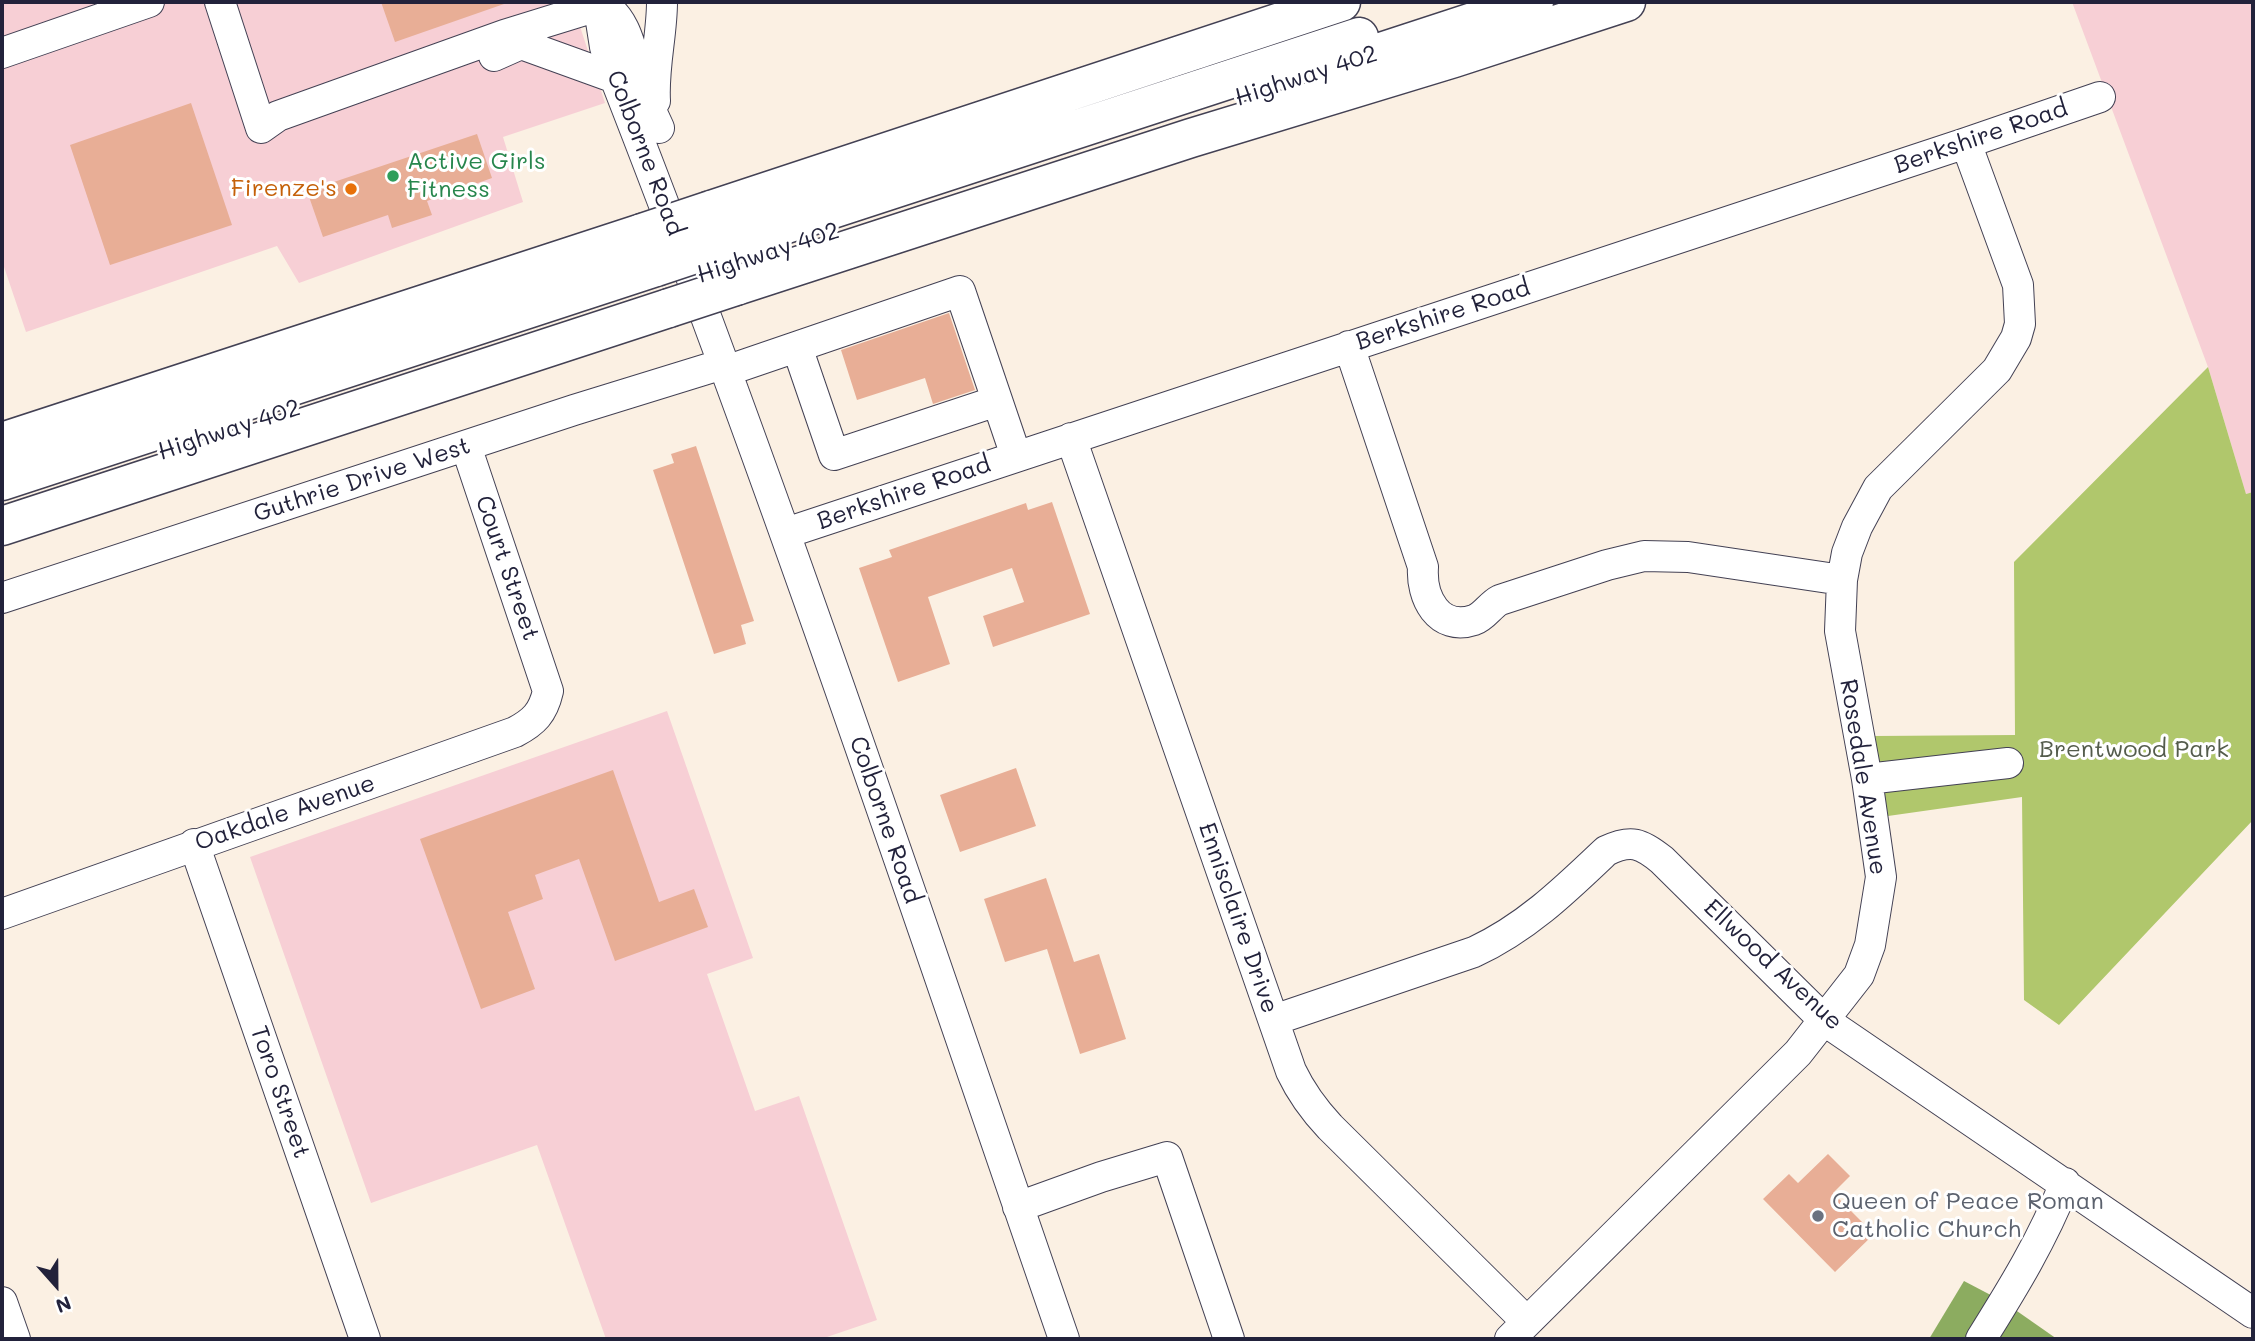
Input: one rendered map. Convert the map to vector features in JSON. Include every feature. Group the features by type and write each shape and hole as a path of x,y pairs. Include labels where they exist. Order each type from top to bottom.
{"highway":[{"name":"Highway 402","path":"689,274 711,210 1342,2"},
{"path":"2,526 689,274 1466,2"},
{"name":"Highway 402","path":"2,504 689,274 1534,2"},
{"path":"2,481 689,274 1178,142 1454,58 1626,2"},
{"name":"Highway 402","path":"2,442 689,274"}],"street":[{"path":"2,53 149,2"},
{"path":"220,2 261,128 278,116 598,4 610,9 619,20 643,93 659,128"},
{"name":"Colborne Road","path":"598,4 605,47 615,78 786,533 1065,1339"},
{"name":"Colborne Road","path":"663,9 654,83 655,108 689,274"},
{"path":"278,116 306,123 379,94 461,70 521,44 615,78"},
{"name":"Berkshire Road","path":"786,533 2100,97"},
{"name":"Rosedale Avenue","path":"1518,1331 1798,1053 1859,975 1870,945 1881,877 1867,779 1840,631 1842,580 1847,553 1857,527 1878,488 1997,370 2016,338 2020,324 2018,285 1966,143"},
{"name":"Guthrie Drive West","path":"2,598 466,446 797,347 960,291 997,401"},
{"path":"1349,346 1423,567 1425,596 1444,618 1455,621 1474,620 1500,600 1607,565 1644,556 1688,557 1842,580"},
{"path":"797,347 834,455 997,401 1016,456"},
{"name":"Ennisclaire Drive","path":"1071,438 1291,1071 1306,1099 1317,1112 1518,1331"},
{"name":"Court Street","path":"466,446 548,691"},
{"name":"Oakdale Avenue","path":"2,914 515,732 534,722 546,702 548,691"},
{"path":"1867,779 2008,764"},
{"name":"Toro Street","path":"194,844 365,1339"},
{"name":"Ellwood Avenue","path":"1274,1020 1474,952 1493,943 1536,916 1606,851 1628,844 1640,844 1662,860 1825,1021 2253,1313"},
{"path":"1018,1206 1167,1157 1227,1339"},
{"path":"1982,1339 2029,1263 2050,1222 2065,1183"},
{"path":"2,1302 15,1339"}],"shaded area":[{"path":"2,2 572,2 605,103 503,137 523,202 299,283 277,246 26,332 2,261"},
{"path":"2072,2 2253,2 2253,492 2246,494 2208,367"},
{"path":"667,711 753,958 707,974 755,1111 799,1096 877,1320 821,1339 606,1339 537,1145 371,1203 250,857"}],"green space":[{"name":"Brentwood Park","path":"2208,367 2246,494 2253,492 2253,820 2059,1025 2024,1000 2022,797 1888,816 1875,736 2015,735 2014,562"},
{"path":"1964,1281 2004,1302 2057,1339 1929,1339"}],"building":[{"path":"381,2 503,2 504,4 395,42"},
{"path":"191,103 232,225 110,265 70,145"},
{"path":"477,134 492,178 427,201 432,215 392,228 388,215 323,237 307,191"},
{"path":"949,313 975,390 933,404 925,378 857,400 841,350"},
{"path":"696,446 754,621 741,625 746,644 714,654 653,470 674,463 671,454"},
{"path":"1052,502 1090,614 993,647 983,616 1024,602 1012,568 928,597 950,664 898,682 859,568 892,557 889,550 1026,503 1028,510"},
{"path":"1016,768 1036,826 960,852 940,795"},
{"path":"613,770 659,902 694,889 708,927 615,961 579,859 535,875 543,899 508,912 535,989 481,1009 420,839"},
{"path":"1046,878 1074,962 1099,954 1126,1039 1080,1054 1047,949 1005,962 984,899"},
{"name":"Queen of Peace Roman Catholic Church","path":"1828,1154 1850,1176 1833,1193 1874,1234 1835,1272 1763,1199 1789,1174 1798,1183"}],"place":[{"name":"Active Girls Fitness","path":"393,176"},
{"name":"Firenze's","path":"351,189"},
{"name":"Queen of Peace Roman Catholic Church","path":"1818,1216"}]}
